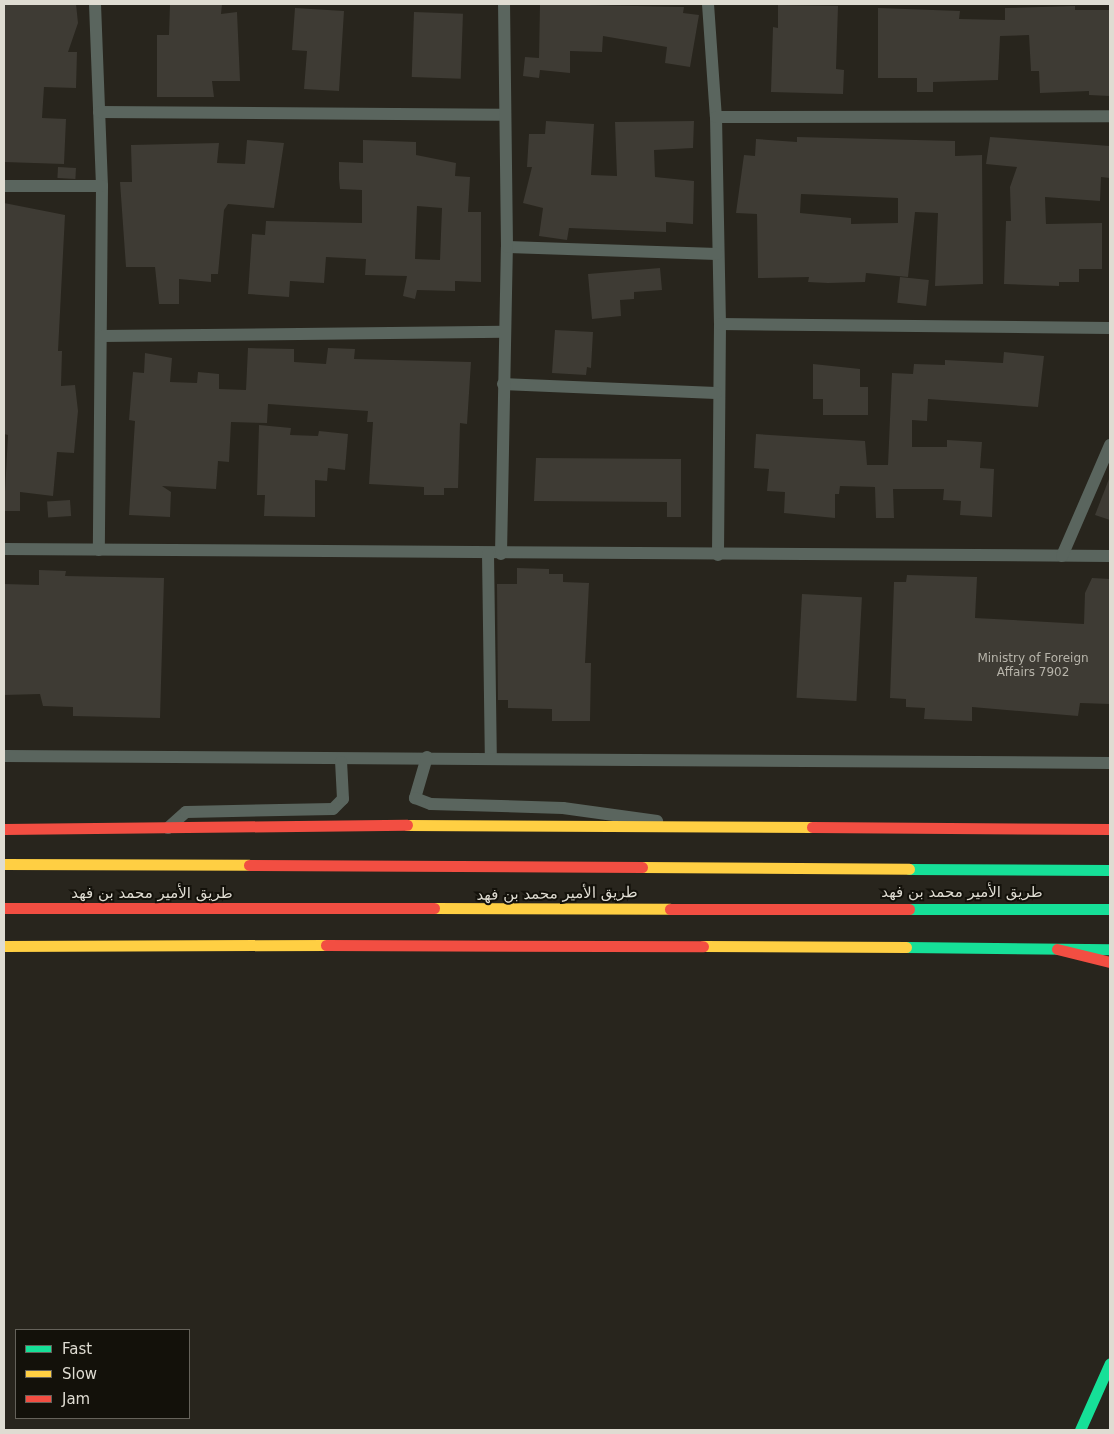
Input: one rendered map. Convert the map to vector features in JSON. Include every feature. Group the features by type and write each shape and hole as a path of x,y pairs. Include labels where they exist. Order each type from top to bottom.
{"main road":[{"path":"4,829 1110,829"},
{"name":"طريق الأمير محمد بن فهد","path":"4,864 1110,870"},
{"name":"طريق الأمير محمد بن فهد","path":"4,908 387,911 669,907 1110,909"},
{"path":"4,946 460,944 1110,949"},
{"path":"1057,949 1110,962"},
{"path":"1080,1430 1110,1364"},
{"path":"1096,1428 1105,1402 1104,1377"}],"street":[{"path":"95,4 102,186 99,550"},
{"path":"501,554 507,246 502,115 504,4"},
{"path":"708,4 716,118 717,254 720,324 716,393 718,555"},
{"path":"99,112 502,115"},
{"path":"716,118 1110,116"},
{"path":"4,186 102,186"},
{"path":"507,246 717,254"},
{"path":"720,324 1110,328"},
{"path":"102,336 504,332"},
{"path":"503,384 716,393"},
{"path":"1062,556 1110,445"},
{"path":"4,549 488,554 1110,556"},
{"path":"488,554 491,758"},
{"path":"4,756 341,762 427,757 1110,763"},
{"path":"427,757 415,798 432,804 562,808 636,816 684,828"},
{"path":"168,828 186,812 333,809 343,799 341,762"}],"building":[{"path":"4,4 76,4 78,23 68,52 77,52 76,88 44,87 42,118 66,119 64,164 4,162"},
{"path":"170,4 222,4 221,14 237,12 240,81 212,81 214,97 157,97 157,35 169,35"},
{"path":"540,4 684,7 683,13 699,15 690,67 665,63 667,47 603,36 602,52 570,51 570,73 540,70 539,78 523,76 525,57 539,58"},
{"path":"778,5 838,6 836,69 844,70 843,94 771,92 773,27 778,28"},
{"path":"1075,6 1075,10 1110,10 1110,96 1089,95 1089,91 1040,93 1039,71 1031,71 1029,35 1000,36 998,80 933,82 933,92 917,92 917,78 878,78 878,8 960,11 959,19 1005,20 1005,8"},
{"path":"295,8 344,11 339,91 304,89 307,51 292,50"},
{"path":"414,12 463,14 461,79 412,77"},
{"path":"546,121 594,124 591,175 617,176 615,122 694,121 693,148 654,150 655,177 694,181 693,224 666,222 666,232 569,228 567,240 539,236 543,208 523,203 532,167 527,167 529,134 545,134"},
{"path":"797,137 955,141 955,156 982,155 983,284 935,286 938,213 915,212 908,277 866,273 865,282 828,283 808,282 809,277 758,278 757,214 736,213 744,155 755,156 756,139 797,142","holes":["801,194 898,198 898,223 851,224 851,218 800,213"]},
{"path":"990,137 1110,146 1110,178 1101,177 1100,201 1045,197 1046,224 1102,223 1102,269 1079,269 1079,282 1059,282 1059,286 1004,284 1006,221 1011,221 1010,187 1017,167 986,164"},
{"path":"247,140 284,143 274,208 228,204 224,210 218,274 211,274 211,282 179,279 179,304 159,304 155,267 126,267 120,182 132,182 131,145 219,143 217,163 245,164"},
{"path":"363,140 416,142 416,155 456,163 455,176 470,177 468,212 481,212 481,282 455,281 455,291 417,290 415,299 403,296 407,276 365,275 366,259 326,257 324,283 290,281 289,297 248,294 252,234 265,235 266,221 362,223 362,190 340,189 339,162 363,163","holes":["417,206 442,208 440,260 415,259"]},
{"path":"58,167 76,168 75,179 57,178"},
{"path":"4,203 65,215 58,351 62,351 61,386 75,385 78,411 74,453 57,452 53,496 20,492 20,511 4,511 8,435 4,434"},
{"path":"660,268 662,290 634,292 634,299 620,300 621,316 592,319 588,274"},
{"path":"900,277 929,280 926,306 897,303"},
{"path":"555,330 593,332 591,368 587,367 586,375 552,373"},
{"path":"248,348 294,349 294,362 326,364 328,348 355,349 354,359 471,362 467,424 460,423 458,488 444,488 444,495 424,495 424,487 369,484 373,422 367,422 368,411 268,404 267,423 231,422 229,462 218,461 216,489 162,486 171,492 170,517 129,515 135,421 129,420 133,372 144,373 145,353 172,358 170,382 197,383 198,372 219,374 219,389 246,390"},
{"path":"1004,352 1044,356 1038,407 928,399 927,421 912,420 912,447 947,447 947,440 982,442 980,468 994,469 992,517 960,515 961,501 943,500 944,489 893,489 894,518 876,518 875,487 840,486 839,494 835,494 835,518 784,513 785,492 767,491 769,469 754,468 756,434 865,441 867,465 888,465 892,373 913,374 914,364 945,365 945,360 1003,363"},
{"path":"813,364 860,369 860,387 868,387 868,415 823,415 823,399 813,399"},
{"path":"259,425 291,428 290,435 318,436 319,431 348,434 345,470 328,468 327,481 315,480 315,517 264,516 265,495 257,495"},
{"path":"536,458 681,459 681,517 667,517 667,502 534,501"},
{"path":"1110,479 1110,520 1095,515"},
{"path":"70,500 71,516 48,518 47,502"},
{"path":"517,568 549,569 549,574 563,574 563,582 589,583 585,663 591,663 590,721 552,721 552,709 508,708 508,700 498,700 497,584 517,584"},
{"path":"39,570 66,571 65,576 164,578 160,718 73,716 73,707 43,706 40,694 4,695 4,584 39,585"},
{"path":"907,575 977,577 975,618 1084,624 1085,593 1092,578 1110,579 1110,704 1080,703 1078,716 972,707 972,721 924,719 925,708 906,707 906,699 890,698 894,582 906,582"},
{"path":"802,594 862,597 856,701 797,698"}],"traffic: fast":[{"path":"909,869 1110,870"},
{"path":"909,909 1110,909"},
{"path":"906,947 1110,949"},
{"path":"1080,1430 1110,1363"}],"traffic: slow":[{"path":"407,825 812,827"},
{"path":"4,864 249,865"},
{"path":"642,867 909,869"},
{"path":"434,908 670,909"},
{"path":"4,946 326,945"},
{"path":"703,946 906,947"}],"traffic: jam":[{"path":"4,829 407,825"},
{"path":"812,827 1110,829"},
{"path":"249,865 642,867"},
{"path":"4,908 434,908"},
{"path":"670,909 909,909"},
{"path":"326,945 703,946"},
{"path":"1057,949 1110,962"}]}
